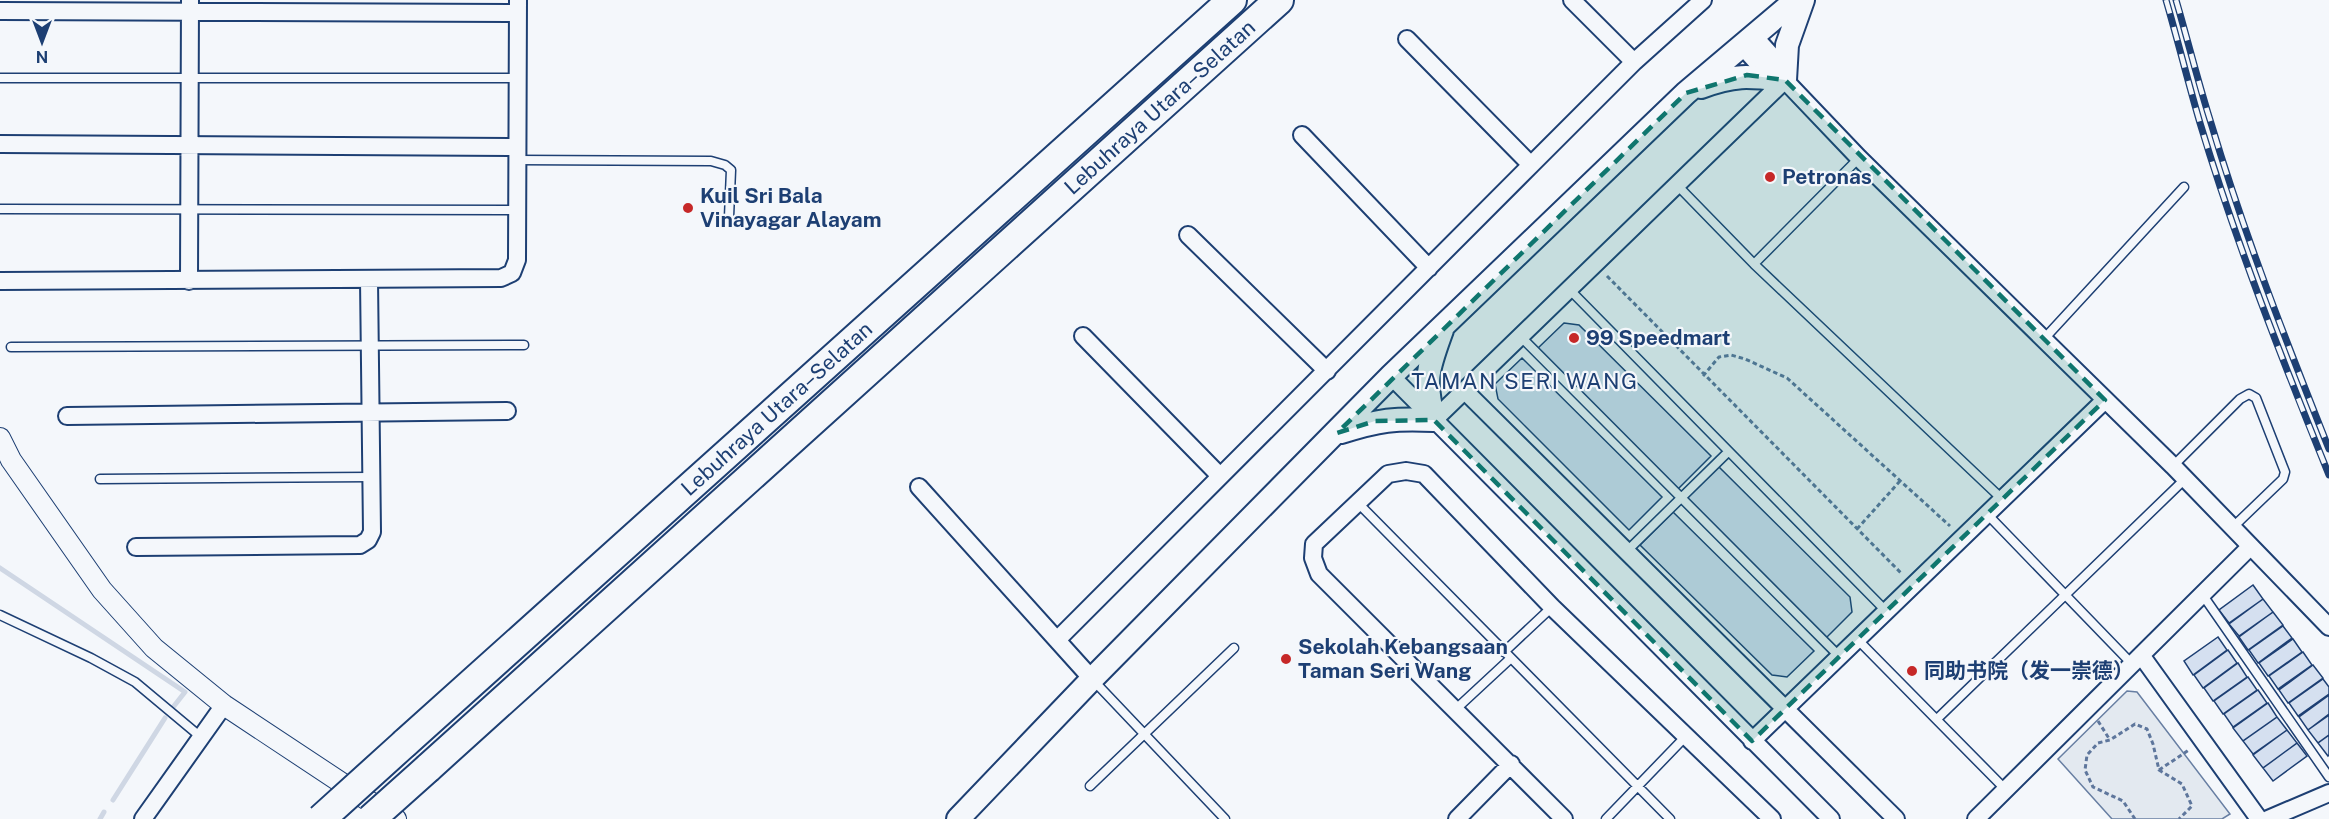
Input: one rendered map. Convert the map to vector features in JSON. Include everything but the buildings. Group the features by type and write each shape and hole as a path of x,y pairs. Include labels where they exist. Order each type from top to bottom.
{"highway":[{"name":"Lebuhraya Utara–Selatan","path":"321,819 1232,0"},
{"name":"Lebuhraya Utara–Selatan","path":"371,819 1279,0"}],"main road":[{"path":"958,819 1092,679 1391,376 1686,93 1796,0"},
{"path":"1686,93 1725,78 1747,75 1781,76 1787,45 1803,0"},
{"path":"1337,433 1375,421 1434,420 1427,395 1428,369 1444,326"}],"street":[{"path":"1572,0 1634,62"},
{"path":"1057,640 1530,165 1634,62 1703,0"},
{"path":"189,281 190,6"},
{"path":"0,11 190,6 518,7 517,260 512,273 501,279 0,281"},
{"path":"1407,39 1530,165"},
{"path":"1748,41 1772,56 1781,76 1859,158 2173,466 2329,627"},
{"path":"1434,420 1677,185 1781,76"},
{"path":"1302,135 1429,268"},
{"path":"0,144 190,144 517,154"},
{"path":"1188,235 1327,371"},
{"path":"136,547 360,545 368,540 372,532 369,280"},
{"path":"1083,336 1220,476"},
{"path":"1391,376 1831,819"},
{"path":"1465,391 1628,550 1896,819"},
{"path":"1752,741 2105,400"},
{"path":"67,416 507,411"},
{"path":"0,438 11,460 102,590 154,648 224,705 396,819"},
{"path":"1564,819 1319,574 1313,558 1314,544 1388,474 1406,471 1424,474 1552,607 1688,735 1772,819"},
{"path":"920,487 1092,679"},
{"path":"1976,819 2250,547"},
{"path":"2136,659 2202,740 2259,819"},
{"path":"143,819 224,705"},
{"path":"1457,819 1511,764"},
{"path":"2268,819 2329,793"}],"lane":[{"path":"0,78 518,78"},
{"path":"517,154 711,161 726,165 731,170 729,217"},
{"path":"1754,264 1859,158"},
{"path":"1677,185 1754,264 2002,499"},
{"path":"2043,340 2184,187"},
{"path":"0,209 517,210"},
{"path":"1569,289 1886,611"},
{"path":"1521,337 1839,656"},
{"path":"11,347 524,345"},
{"path":"2173,466 2240,399 2249,394 2256,398 2285,472 2283,479 2232,528"},
{"path":"1628,550 1728,452"},
{"path":"100,479 372,477"},
{"path":"1937,719 2185,479"},
{"path":"1357,502 1670,819"},
{"path":"1987,514 2065,595 2136,659"},
{"path":"2202,594 2329,777"},
{"path":"1456,709 1552,607"},
{"path":"0,615 91,658 135,682 202,738"},
{"path":"1857,639 2006,789"},
{"path":"1090,786 1234,648"},
{"path":"1092,679 1225,819"},
{"path":"1606,819 1688,735"}],"path":[{"path":"1595,264 1703,376 1913,585"},
{"path":"1703,376 1719,357 1731,355 1786,378 1963,537"},
{"path":"1856,529 1900,481"},
{"path":"2088,707 2110,740"},
{"path":"2135,819 2123,801 2093,787 2085,770 2087,755 2098,743 2110,740 2134,724 2147,729 2159,770 2182,784 2192,806 2179,819"},
{"path":"2159,770 2202,740"}],"highlighted area":[{"path":"1747,75 1785,80 2105,400 1752,741 1434,420 1375,421 1337,433 1686,93"}],"shaded area":[{"path":"2127,691 2137,692 2230,814 2222,819 2112,819 2058,759"}],"waterway":[{"path":"0,568 185,692 174,706"},
{"path":"113,800 165,718"},
{"path":"100,819 104,812"}],"railway":[{"path":"2166,0 2200,123 2244,257 2329,475"},
{"path":"2176,0 2206,108 2237,206 2281,328 2329,449"}],"place":[{"name":"Petronas","path":"1770,177"},
{"name":"Kuil Sri Bala Vinayagar Alayam","path":"688,208"},
{"name":"99 Speedmart","path":"1574,338"},
{"name":"Sekolah Kebangsaan Taman Seri Wang","path":"1286,659"},
{"name":"同助书院（发一崇德）","path":"1912,671"}],"district":[{"name":"TAMAN SERI WANG","path":"1525,381"}]}
